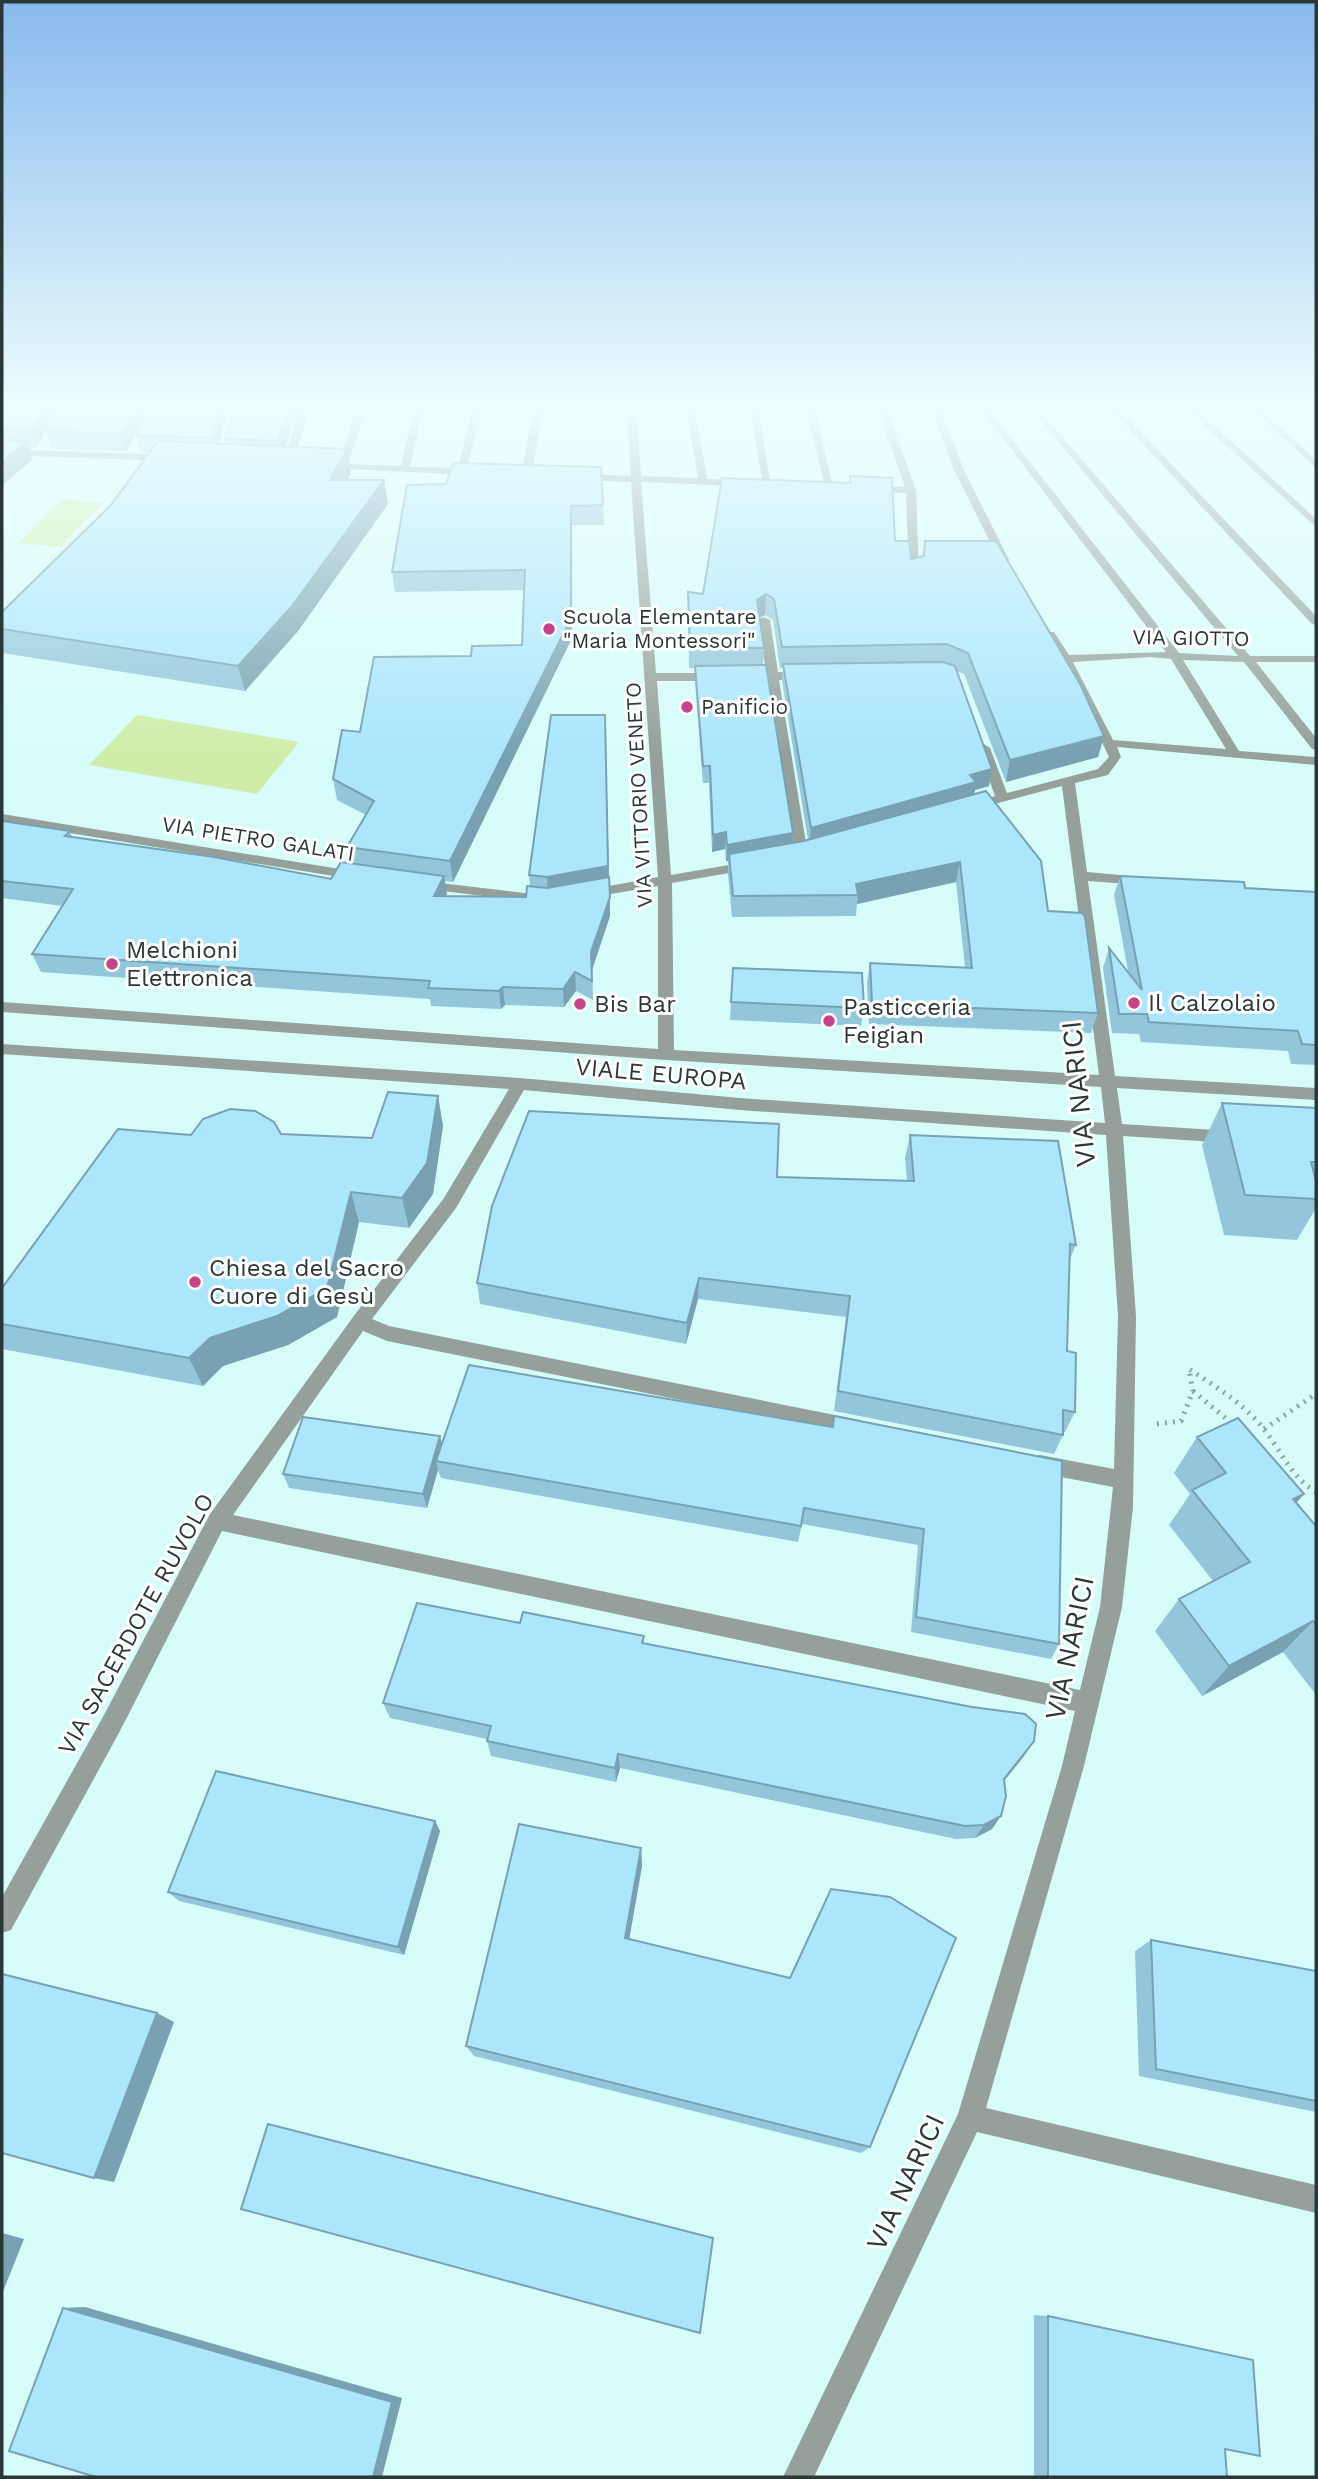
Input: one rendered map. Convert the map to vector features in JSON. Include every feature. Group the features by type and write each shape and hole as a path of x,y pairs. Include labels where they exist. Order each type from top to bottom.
{"street":[{"name":"VIA VITTORIO VENETO","path":"640,523 664,881 666,1055"},
{"path":"913,523 914,575"},
{"path":"985,523 1012,573"},
{"path":"1072,523 1175,656 1235,754"},
{"path":"1131,523 1247,659 1316,746"},
{"path":"1222,523 1316,622"},
{"path":"914,552 927,553"},
{"path":"990,555 1002,556"},
{"path":"764,620 801,855"},
{"path":"964,808 1103,772 1115,757 1045,626"},
{"name":"VIA GIOTTO","path":"1065,659 1150,654 1316,659"},
{"path":"652,677 814,676"},
{"path":"981,738 1002,798"},
{"path":"1109,743 1316,761"},
{"name":"VIA NARICI","path":"798,2477 970,2117 1073,1766 1111,1607 1123,1480 1126,1316 1114,1128 1068,781"},
{"name":"VIA PIETRO GALATI","path":"2,818 375,879"},
{"path":"415,884 548,900 764,862"},
{"path":"1082,876 1151,882"},
{"name":"VIALE EUROPA","path":"2,1007 666,1055 1316,1094"},
{"name":"VIALE EUROPA","path":"2,1049 520,1084 740,1104 1249,1138"},
{"name":"VIA SACERDOTE RUVOLO","path":"2,1921 113,1723 217,1521 359,1322 450,1203 520,1084"},
{"path":"359,1322 387,1333 878,1432"},
{"path":"1028,1462 1123,1480"},
{"path":"217,1521 1088,1703"},
{"path":"970,2117 1316,2199"}],"path":[{"path":"1125,1427 1181,1422 1193,1391 1189,1369 1233,1400 1264,1429 1300,1484 1316,1492"},
{"path":"1193,1391 1229,1419 1243,1437"},
{"path":"1264,1429 1316,1394"}],"green space":[{"path":"38,523 84,523 60,547 18,543"},
{"path":"137,715 299,742 257,794 89,765"}],"building":[{"path":"93,523 353,523 292,606 238,666 2,629 2,612"},
{"path":"401,523 571,523 571,618 450,861 347,847 374,801 333,779 342,730 360,732 374,657 471,656 472,646 522,645 525,570 392,572"},
{"path":"715,523 894,523 895,541 909,541 911,559 924,556 925,541 996,541 1080,684 1104,736 1010,760 968,653 947,644 782,647 774,599 766,594 757,600 764,648 690,647 688,592 703,594"},
{"path":"943,662 955,666 992,769 970,775 976,782 811,828 783,664"},
{"path":"766,665 793,833 727,845 726,832 713,835 710,766 703,766 695,666"},
{"path":"551,715 605,715 608,866 547,877 529,875"},
{"path":"986,791 1041,861 1048,911 1082,913 1085,917 1098,1013 872,1004 870,963 972,968 960,862 856,884 858,895 733,896 729,854 804,841"},
{"path":"2,821 70,831 65,836 214,857 331,879 341,862 444,876 434,896 526,897 527,886 547,888 609,877 610,897 591,952 592,981 575,972 563,989 503,987 499,991 428,988 430,981 32,954 73,889 2,881"},
{"path":"1120,876 1244,882 1245,888 1316,892 1316,1045 1302,1044 1298,1031 1149,1022 1147,1014 1119,1014 1109,948 1142,990"},
{"path":"733,968 862,973 864,1008 731,1002"},
{"name":"Chiesa del Sacro Cuore di Gesù","path":"388,1092 438,1096 427,1163 402,1198 351,1192 327,1288 277,1316 210,1338 189,1358 2,1324 2,1288 118,1129 191,1135 203,1119 230,1109 255,1111 274,1122 281,1134 372,1138"},
{"path":"1222,1103 1316,1108 1316,1162 1311,1162 1316,1181 1316,1199 1245,1195"},
{"path":"529,1111 779,1124 777,1177 914,1181 910,1135 1058,1141 1076,1245 1070,1244 1067,1351 1076,1353 1075,1412 1063,1410 1063,1435 838,1391 850,1296 699,1278 687,1323 477,1283 492,1206"},
{"path":"469,1365 833,1427 834,1416 1062,1461 1059,1644 916,1617 924,1529 804,1508 801,1526 436,1461"},
{"path":"303,1417 440,1436 423,1494 283,1474"},
{"path":"1238,1418 1304,1494 1293,1499 1316,1526 1316,1625 1313,1621 1229,1666 1179,1599 1250,1562 1192,1490 1226,1473 1197,1437"},
{"path":"417,1603 520,1623 523,1612 644,1636 642,1643 972,1707 1025,1714 1036,1724 1034,1741 1004,1779 1006,1796 1001,1816 984,1825 965,1826 618,1754 615,1768 487,1741 491,1726 383,1703"},
{"path":"216,1771 435,1821 398,1947 168,1892"},
{"path":"519,1824 641,1848 625,1938 790,1978 831,1889 890,1897 956,1938 870,2147 466,2046"},
{"path":"1151,1940 1316,1971 1316,2101 1156,2069"},
{"path":"2,1974 157,2013 94,2178 2,2153"},
{"path":"268,2124 713,2238 700,2333 241,2209"},
{"path":"63,2308 392,2402 373,2477 96,2477 9,2451"},
{"path":"1048,2316 1253,2360 1260,2456 1225,2449 1227,2477 1048,2477"}],"place":[{"name":"Scuola Elementare \"Maria Montessori\"","path":"549,629"},
{"name":"Panificio","path":"687,707"},
{"name":"Melchioni Elettronica","path":"112,964"},
{"name":"Il Calzolaio","path":"1134,1003"},
{"name":"Bis Bar","path":"580,1004"},
{"name":"Pasticceria Feigian","path":"829,1021"},
{"name":"Chiesa del Sacro Cuore di Gesù","path":"195,1282"}]}
